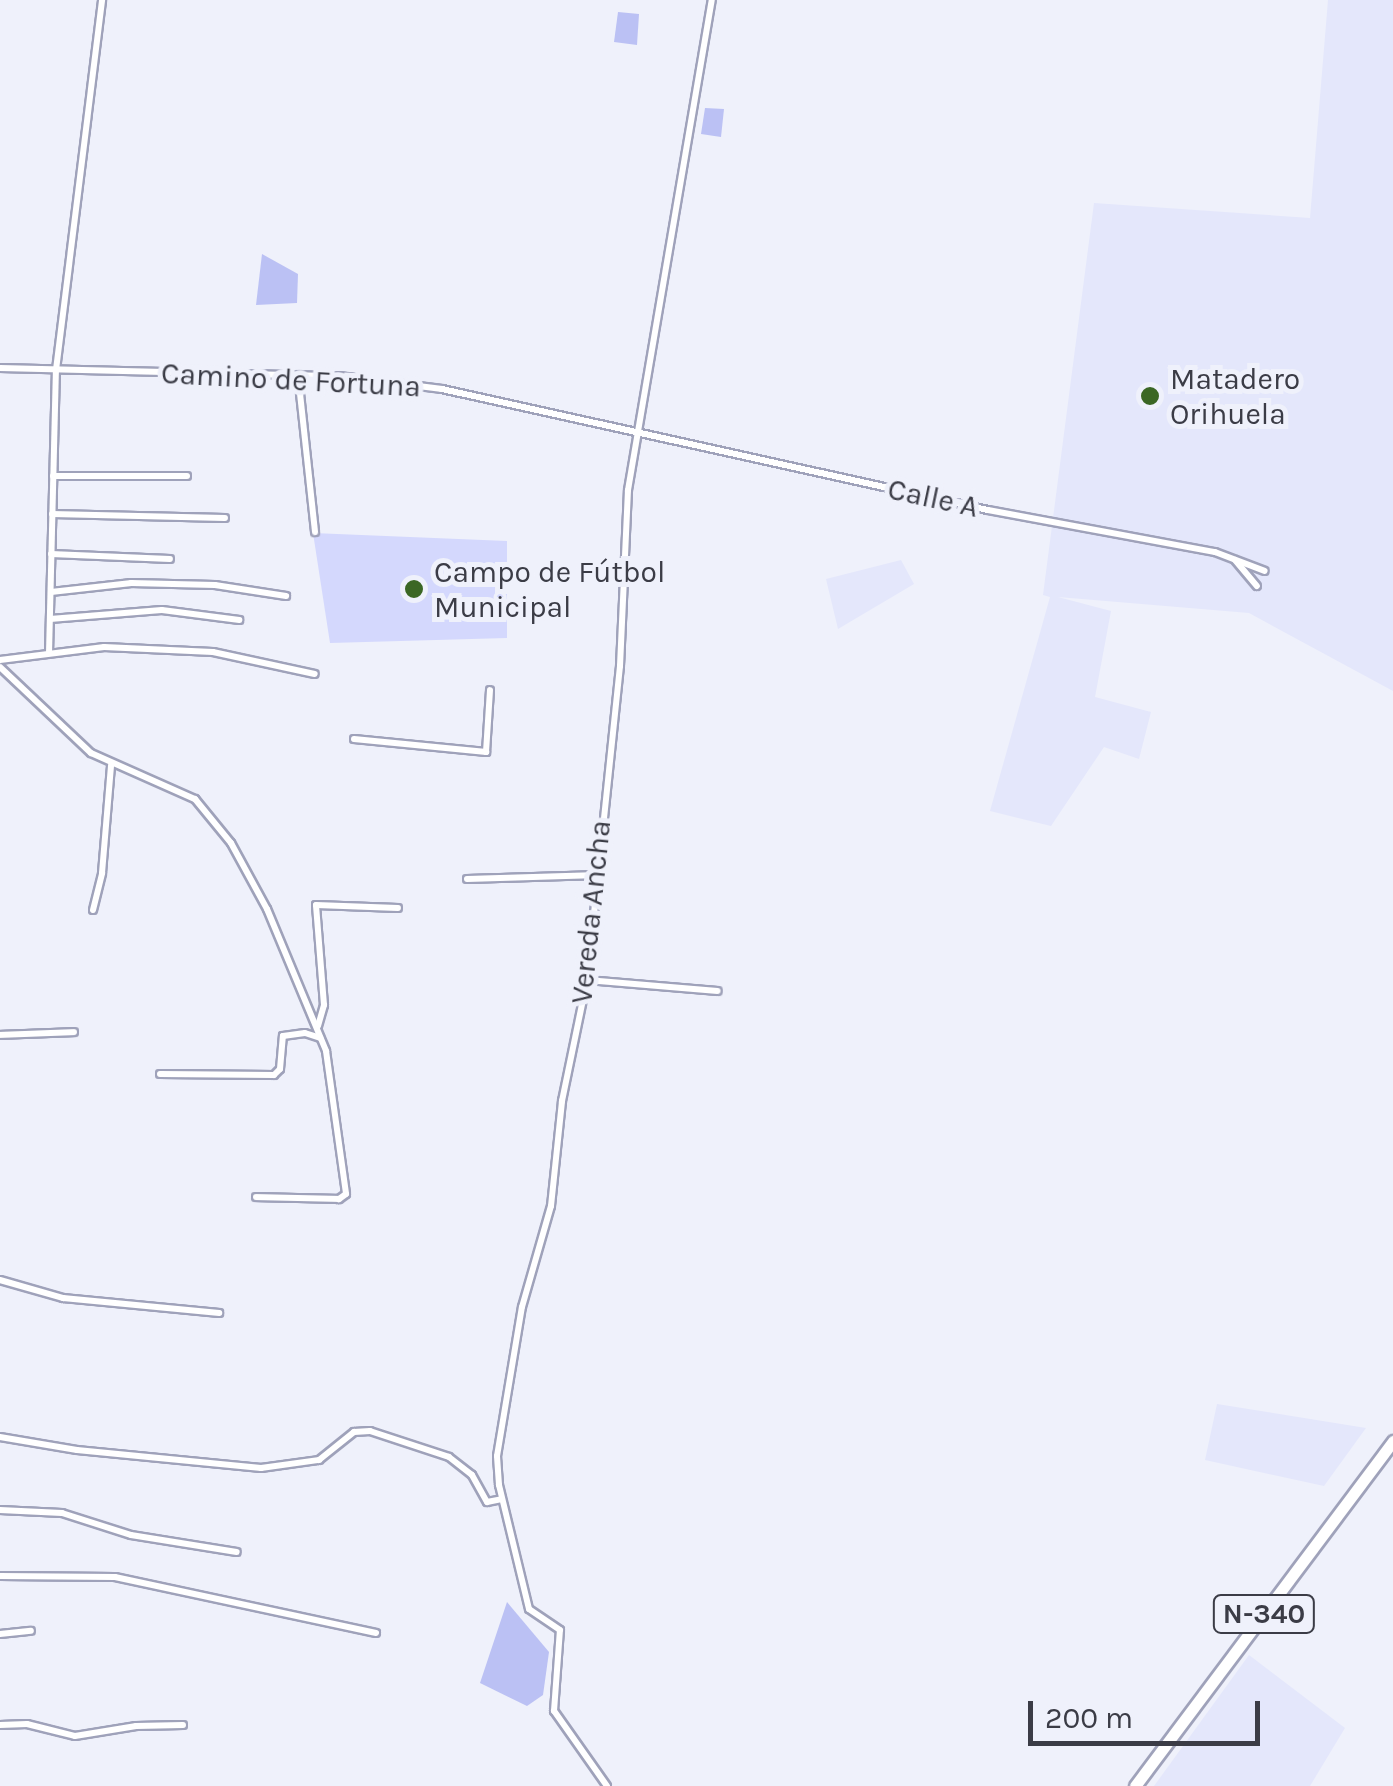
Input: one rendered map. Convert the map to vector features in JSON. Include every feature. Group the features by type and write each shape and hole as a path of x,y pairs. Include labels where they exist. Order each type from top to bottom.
{"highway":[{"name":"N-340","path":"1135,1786 1393,1441"}],"street":[{"path":"50,653 56,370 102,0"},
{"name":"Vereda Ancha","path":"607,1786 554,1711 560,1630 529,1609 502,1499 497,1456 508,1373 552,1206 562,1101 587,980 602,805 620,666 628,490 712,0"},
{"name":"Camino de Fortuna","path":"0,368 298,375 442,388 637,433"},
{"path":"298,375 315,532"},
{"name":"Calle A","path":"637,433 998,512 1230,556 1266,571"},
{"path":"52,476 187,476"},
{"path":"52,514 225,518"},
{"path":"51,554 170,559"},
{"path":"1230,556 1249,572 1257,586"},
{"path":"50,592 148,583 215,585 286,596"},
{"path":"50,619 162,610 239,620"},
{"path":"0,663 104,647 212,652 315,674"},
{"path":"0,663 64,732 138,778 174,786 195,799 230,844 267,910 318,1027 346,1194 338,1199 256,1197"},
{"path":"354,739 486,752 490,690"},
{"path":"94,910 102,873 111,764"},
{"path":"467,879 599,874"},
{"path":"318,1027 324,1005 316,905 398,908"},
{"path":"587,980 718,991"},
{"path":"0,1035 74,1032"},
{"path":"160,1074 274,1075 280,1068 282,1036 305,1033 321,1038"},
{"path":"0,1280 63,1298 220,1312"},
{"path":"0,1436 77,1450 261,1468 318,1460 354,1432 370,1431 449,1457 472,1475 487,1502 502,1499"},
{"path":"0,1510 62,1513 131,1536 237,1552"},
{"path":"0,1576 116,1577 376,1634"},
{"path":"0,1634 30,1631"},
{"path":"0,1725 27,1724 75,1736 136,1726 183,1725"}],"shaded area":[{"path":"1328,0 1393,0 1393,691 1249,613 1058,597 1111,611 1095,697 1151,712 1139,759 1104,747 1051,826 990,811 1050,597 1043,595 1094,203 1310,218"},
{"path":"618,12 639,14 637,45 614,42"},
{"path":"705,108 724,109 721,137 701,134"},
{"path":"262,254 298,274 297,303 256,305"},
{"name":"Campo de Fútbol Municipal","path":"313,533 507,541 507,638 330,643"},
{"path":"901,560 914,584 838,629 826,579"},
{"path":"1217,1404 1366,1428 1324,1486 1205,1460"},
{"path":"507,1602 549,1652 543,1695 527,1706 480,1683"},
{"path":"1249,1655 1345,1728 1310,1786 1154,1786"}],"place":[{"name":"Matadero Orihuela","path":"1150,396"},
{"name":"Campo de Fútbol Municipal","path":"414,589"}]}
